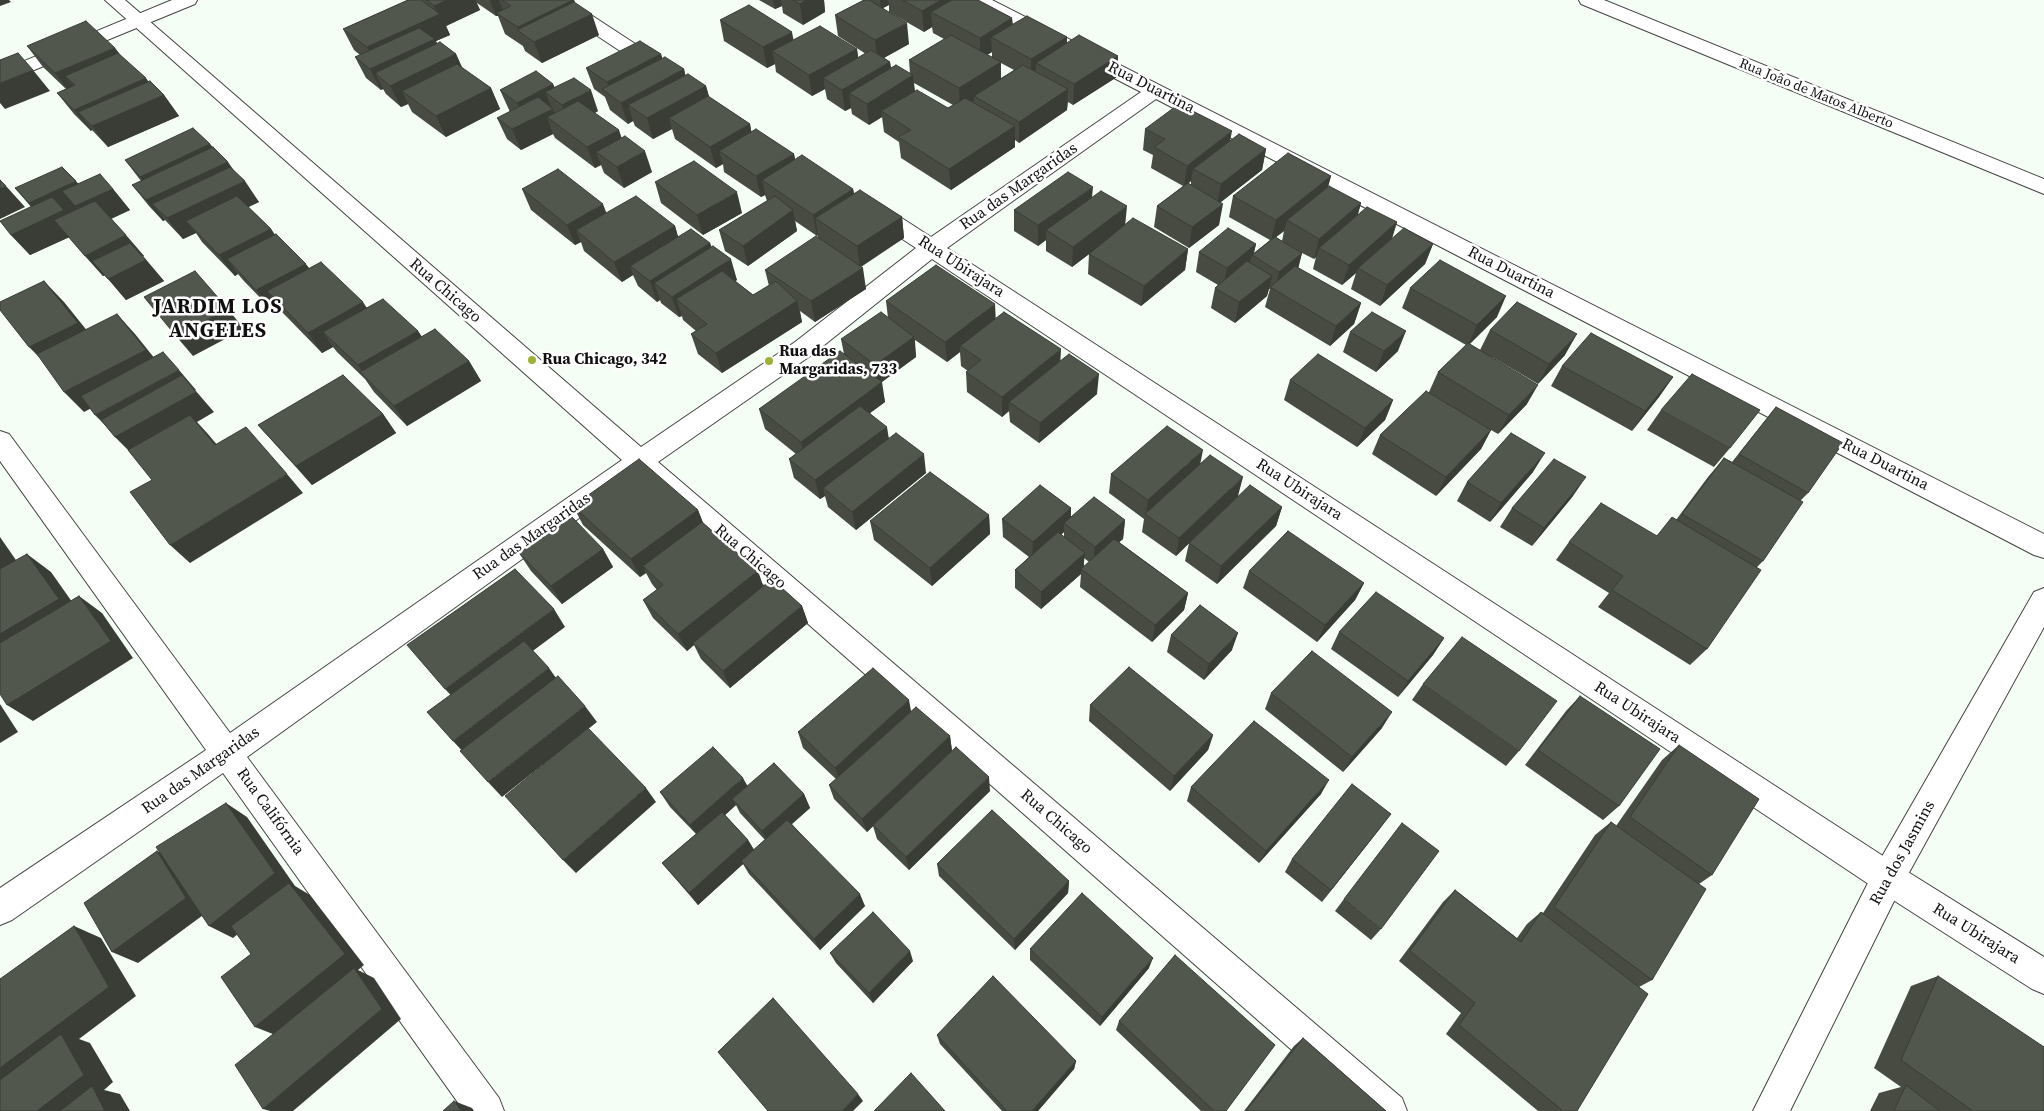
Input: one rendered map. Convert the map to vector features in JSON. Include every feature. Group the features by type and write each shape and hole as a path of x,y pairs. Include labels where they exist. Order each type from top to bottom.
{"street":[{"name":"Rua Chicago","path":"114,0 640,461 1389,1111"},
{"path":"0,78 188,0"},
{"path":"556,0 678,81"},
{"name":"Rua Duartina","path":"978,0 2044,547"},
{"name":"Rua João de Matos Alberto","path":"1588,0 2044,187"},
{"name":"Rua das Margaridas","path":"0,908 227,753 640,461 804,348 932,248 1156,90"},
{"name":"Rua Ubirajara","path":"850,194 1888,878 2044,977"},
{"name":"Rua Califórnia","path":"0,441 486,1111"},
{"name":"Rua dos Jasmins","path":"1771,1111 1888,878 2044,600"}],"building":[{"path":"408,0 421,0 440,14 367,47 343,29"},
{"path":"427,0 447,0 434,6"},
{"path":"502,0 573,0 518,27 496,13 511,6"},
{"path":"793,0 806,0 800,4"},
{"path":"864,0 869,0 907,23 875,40 835,15"},
{"path":"903,0 941,0 922,11"},
{"path":"952,0 978,0 1012,18 980,38 931,12"},
{"path":"574,2 592,14 534,42 517,30"},
{"path":"749,5 792,32 763,47 720,20"},
{"path":"1027,16 1067,37 1031,59 991,37"},
{"path":"86,21 115,48 55,73 27,46"},
{"path":"820,26 857,49 809,75 772,51"},
{"path":"419,28 435,39 370,69 355,57"},
{"path":"951,35 1001,62 959,88 909,60"},
{"path":"1079,35 1118,56 1074,84 1036,63"},
{"path":"640,41 661,54 607,82 586,68"},
{"path":"440,42 456,54 390,86 375,73"},
{"path":"871,50 890,62 842,90 823,78"},
{"path":"18,53 33,70 0,83 0,60"},
{"path":"118,53 146,78 74,110 57,93 75,85 65,76"},
{"path":"665,57 684,69 621,103 602,89"},
{"path":"457,64 491,88 436,116 402,91"},
{"path":"896,65 913,75 867,104 849,93"},
{"path":"1023,65 1068,89 1019,122 974,96"},
{"path":"536,71 553,84 517,103 500,90"},
{"path":"688,74 706,86 647,118 628,105"},
{"path":"574,78 591,90 562,105 545,92"},
{"path":"150,81 164,95 92,126 78,112"},
{"path":"917,90 948,108 965,98 1015,126 949,169 898,137 911,130 881,111"},
{"path":"708,96 750,124 710,147 669,118"},
{"path":"538,97 553,109 512,129 497,118"},
{"path":"578,101 619,130 587,147 547,117"},
{"path":"1179,104 1232,131 1187,166 1154,147 1165,139 1145,129"},
{"path":"193,128 210,144 140,177 125,160"},
{"path":"756,129 794,154 756,176 719,151"},
{"path":"1239,134 1266,149 1221,184 1193,169"},
{"path":"625,136 645,151 617,167 596,152"},
{"path":"213,147 228,162 146,200 132,185"},
{"path":"1288,153 1331,176 1276,220 1233,196"},
{"path":"802,155 853,189 813,215 762,180"},
{"path":"694,161 737,192 697,215 655,182"},
{"path":"62,167 76,181 29,203 15,188"},
{"path":"230,167 245,181 167,218 152,204"},
{"path":"558,169 603,204 567,225 522,189"},
{"path":"1068,172 1093,187 1038,225 1014,210"},
{"path":"100,174 113,189 75,206 62,191"},
{"path":"0,180 6,186 0,189"},
{"path":"1188,183 1223,204 1192,227 1157,206"},
{"path":"1329,186 1361,203 1319,239 1287,220"},
{"path":"860,190 902,217 857,246 815,218"},
{"path":"1101,191 1127,206 1073,247 1046,230"},
{"path":"237,196 271,229 219,255 186,221"},
{"path":"636,196 675,226 614,262 576,230"},
{"path":"775,196 793,210 743,246 719,230"},
{"path":"52,197 64,210 11,235 0,221"},
{"path":"95,201 126,235 85,256 54,220"},
{"path":"1367,207 1397,222 1349,265 1319,248"},
{"path":"1133,218 1188,249 1144,286 1089,254"},
{"path":"1228,228 1256,244 1227,268 1199,252"},
{"path":"1404,228 1433,244 1387,285 1358,268"},
{"path":"691,229 710,243 650,281 630,266"},
{"path":"276,234 306,264 256,290 227,259"},
{"path":"816,236 863,268 811,301 765,270"},
{"path":"1275,237 1302,253 1279,272 1252,255"},
{"path":"130,243 146,260 108,279 92,261"},
{"path":"713,246 731,259 672,297 654,283"},
{"path":"1440,260 1506,296 1477,325 1410,288"},
{"path":"1247,261 1272,276 1239,302 1215,288"},
{"path":"321,262 363,302 308,333 267,291"},
{"path":"936,265 995,304 945,342 886,301"},
{"path":"1295,266 1361,303 1336,326 1270,287"},
{"path":"195,271 228,309 176,336 144,297"},
{"path":"722,271 753,295 776,281 797,301 716,353 691,334 707,324 676,299"},
{"path":"44,281 78,323 29,347 0,310 0,302"},
{"path":"383,299 418,331 358,365 323,332"},
{"path":"1517,302 1577,334 1549,364 1490,330"},
{"path":"881,312 914,337 875,365 841,339"},
{"path":"1004,312 1061,349 1002,397 966,372 981,360 960,346"},
{"path":"1372,312 1406,331 1384,351 1350,332"},
{"path":"117,314 146,350 64,392 37,354"},
{"path":"435,329 469,361 394,406 360,372"},
{"path":"1591,333 1673,377 1645,411 1562,366"},
{"path":"1468,343 1538,385 1509,415 1438,372"},
{"path":"840,351 882,382 801,442 759,409"},
{"path":"163,352 179,370 95,415 81,396"},
{"path":"1069,354 1099,374 1040,423 1009,402"},
{"path":"1318,354 1393,400 1365,428 1290,380"},
{"path":"1692,374 1760,410 1730,448 1661,410"},
{"path":"182,375 196,392 115,437 101,420"},
{"path":"343,375 383,414 296,466 258,425"},
{"path":"1426,391 1491,430 1446,477 1380,435"},
{"path":"860,406 887,427 815,480 789,459"},
{"path":"1776,407 1843,443 1808,493 1739,454"},
{"path":"190,415 215,445 246,427 287,474 170,545 130,492 152,480 128,450"},
{"path":"1167,426 1203,450 1148,500 1111,474"},
{"path":"896,433 924,454 852,512 823,488"},
{"path":"1511,433 1545,453 1501,503 1467,482"},
{"path":"1210,455 1243,477 1179,538 1145,514"},
{"path":"1724,458 1803,502 1763,561 1682,514"},
{"path":"639,459 698,510 631,559 573,506"},
{"path":"1554,459 1586,477 1544,528 1512,508"},
{"path":"930,472 989,515 930,568 870,521"},
{"path":"1040,485 1071,508 1033,542 1002,519"},
{"path":"1250,485 1282,507 1221,566 1189,543"},
{"path":"1094,497 1125,520 1095,547 1064,523"},
{"path":"1601,503 1657,536 1672,517 1761,570 1707,649 1612,590 1623,576 1569,542"},
{"path":"572,517 603,549 551,586 519,553"},
{"path":"702,522 758,571 678,634 643,600 663,585 643,566"},
{"path":"1288,531 1364,583 1325,625 1249,571"},
{"path":"1058,532 1085,553 1041,592 1015,570"},
{"path":"1114,539 1188,593 1155,625 1081,569"},
{"path":"27,554 59,599 0,634 0,569"},
{"path":"515,569 554,609 445,689 407,645"},
{"path":"772,579 802,606 723,671 693,643"},
{"path":"1376,592 1444,638 1408,681 1339,632"},
{"path":"79,596 111,641 7,705 0,694 0,643"},
{"path":"1200,605 1238,633 1209,664 1171,635"},
{"path":"1462,637 1557,701 1519,751 1423,684"},
{"path":"524,641 549,668 453,741 427,712"},
{"path":"1312,651 1392,712 1352,757 1271,693"},
{"path":"1129,667 1213,735 1174,776 1090,705"},
{"path":"873,668 909,700 835,768 798,732"},
{"path":"558,676 585,706 488,782 460,751"},
{"path":"1580,696 1660,749 1619,806 1538,750"},
{"path":"916,707 950,736 862,819 829,785"},
{"path":"1254,721 1329,780 1266,851 1191,787"},
{"path":"588,728 646,788 563,860 505,796"},
{"path":"1679,745 1759,799 1712,875 1630,817"},
{"path":"713,747 743,778 690,825 660,792"},
{"path":"956,747 989,777 906,857 873,825"},
{"path":"774,763 804,794 762,831 732,799"},
{"path":"1352,784 1391,814 1331,890 1292,859"},
{"path":"226,803 275,873 209,926 156,847"},
{"path":"992,810 1069,881 1014,939 937,864"},
{"path":"722,812 748,840 689,893 662,863"},
{"path":"787,820 860,894 814,939 741,861"},
{"path":"1611,822 1706,889 1652,980 1554,907"},
{"path":"1402,823 1439,851 1381,929 1344,899"},
{"path":"157,851 186,898 112,952 84,903"},
{"path":"289,883 345,954 255,1027 221,977 251,954 231,926"},
{"path":"1455,890 1521,942 1541,912 1648,994 1577,1111 1563,1111 1459,1025 1475,1003 1410,951"},
{"path":"1082,893 1153,958 1102,1017 1030,949"},
{"path":"873,912 910,951 869,993 830,953"},
{"path":"74,926 109,987 0,1068 0,979"},
{"path":"1175,955 1275,1045 1226,1111 1214,1111 1119,1021"},
{"path":"354,968 382,1009 263,1109 235,1065"},
{"path":"993,976 1076,1061 1032,1111 1007,1111 937,1035"},
{"path":"1938,976 2044,1047 2044,1111 1973,1111 1901,1060"},
{"path":"773,998 858,1094 842,1111 768,1111 718,1052"},
{"path":"61,1034 84,1075 37,1111 0,1111 0,1080"},
{"path":"1303,1038 1386,1111 1246,1111"},
{"path":"911,1073 945,1111 874,1111"},
{"path":"1906,1085 1940,1111 1894,1111"},
{"path":"92,1086 105,1111 60,1111"},
{"path":"454,1101 461,1111 443,1111"}],"place":[{"name":"Rua Chicago, 342","path":"532,360"},
{"name":"Rua das Margaridas, 733","path":"769,361"}],"district":[{"name":"JARDIM LOS ANGELES","path":"218,320"}]}
